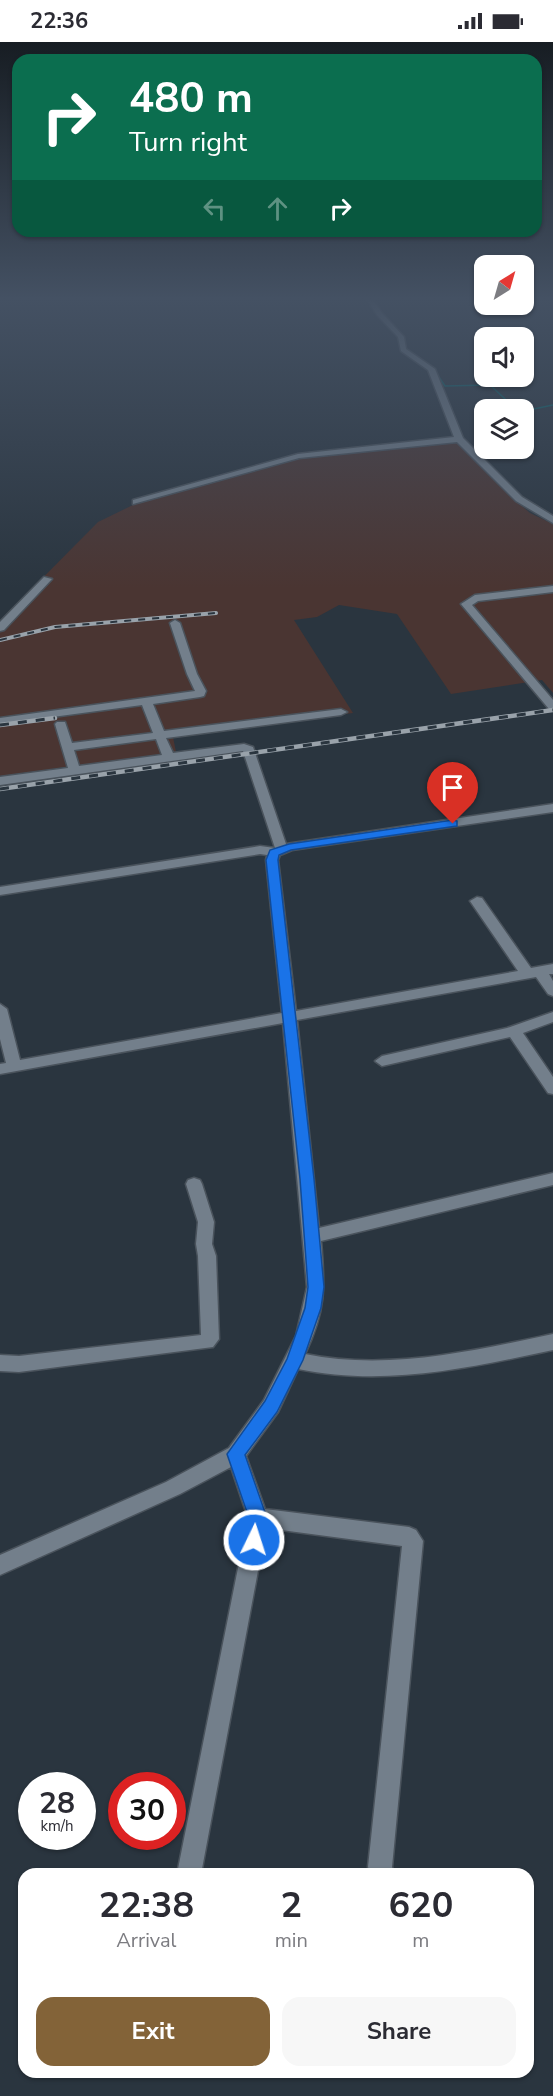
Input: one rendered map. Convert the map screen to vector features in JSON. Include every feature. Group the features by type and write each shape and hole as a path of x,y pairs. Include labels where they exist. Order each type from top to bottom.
{"street":[{"path":"442,397 459,439 519,499 553,520"},
{"path":"136,502 298,456 459,439"},
{"path":"0,628 47,579"},
{"path":"553,589 475,598 466,603 553,707"},
{"path":"0,721 201,693 192,674 175,623"},
{"path":"146,701 169,758"},
{"path":"68,747 340,712"},
{"path":"61,724 75,771"},
{"path":"0,781 238,748 249,749 278,851 272,860 316,1287 313,1308 295,1360 271,1406 236,1454 173,1488 0,1565"},
{"path":"0,891 198,858 260,850 278,851 553,808"},
{"path":"477,901 540,971 553,991"},
{"path":"0,1009 7,1068 540,971"},
{"path":"382,1061 514,1031 553,1017"},
{"path":"514,1031 553,1089"},
{"path":"312,1236 553,1179"},
{"path":"0,1363 19,1364 207,1342 210,1339 207,1256 204,1244 206,1222 194,1184"},
{"path":"295,1360 314,1366 358,1370 402,1370 553,1342"},
{"path":"190,1868 258,1518 236,1454"},
{"path":"258,1518 409,1537 413,1541 380,1868"}],"shaded area":[{"path":"457,440 530,513 553,524 553,693 542,680 451,694 397,614 339,605 317,617 294,620 353,713 173,737 176,752 0,776 0,621 98,522 135,504 306,456"}],"waterway":[{"path":"534,409 553,405"}],"railway":[{"path":"0,640 55,627 216,613"},
{"path":"0,789 553,710"},
{"path":"0,725 55,718"}],"route":[{"path":"254,1540 258,1518 236,1454 271,1406 295,1360 305,1336 316,1287 307,1179 272,860 274,853 289,847 453,824"}]}
